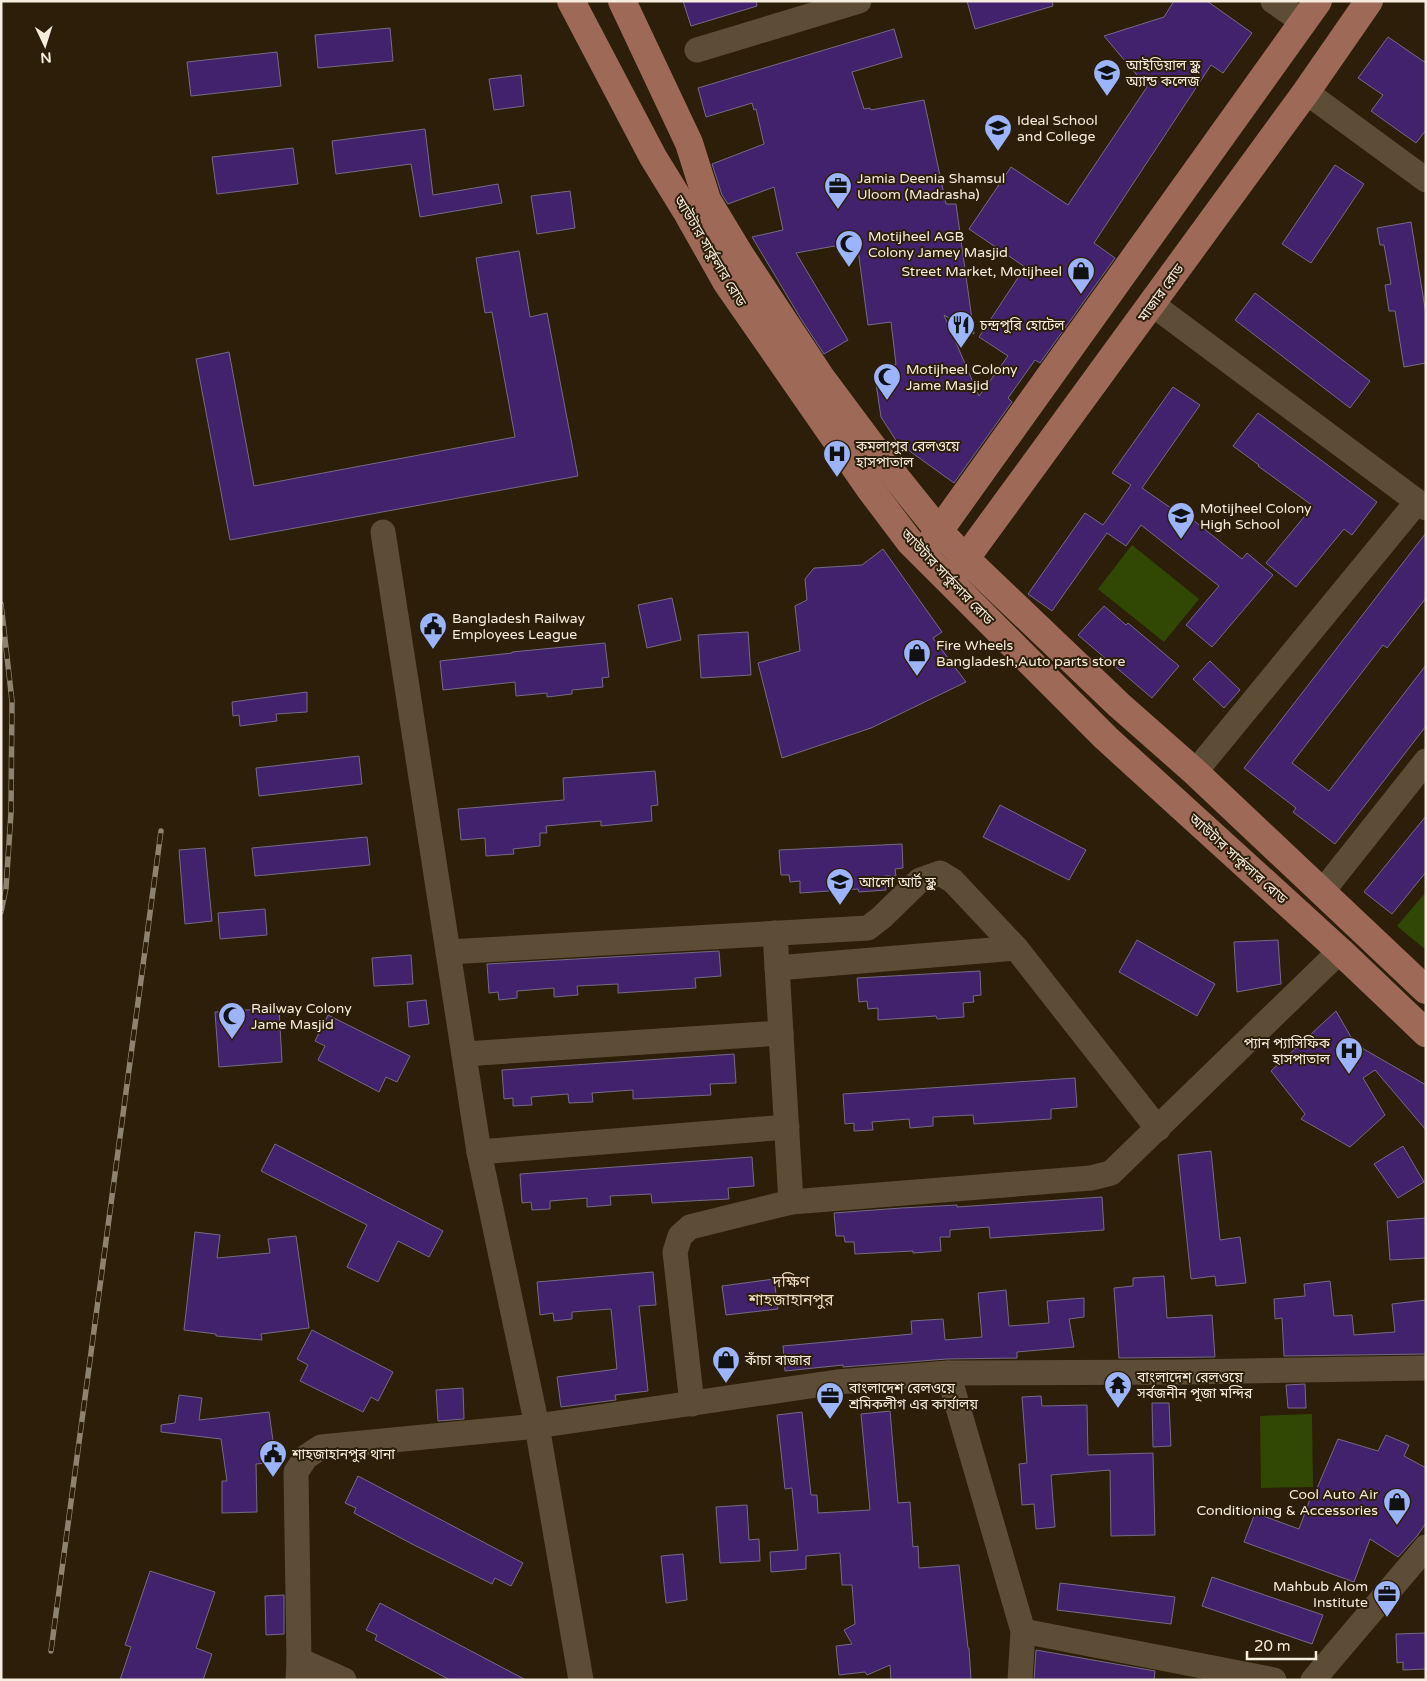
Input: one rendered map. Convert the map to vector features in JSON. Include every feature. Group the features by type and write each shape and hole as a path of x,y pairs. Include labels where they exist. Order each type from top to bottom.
{"main road":[{"name":"আউটার সার্কুলার রোড","path":"571,1 653,157 727,283 870,488 910,542 1106,738 1340,951 1426,1033"},
{"name":"আউটার সার্কুলার রোড","path":"622,1 689,143 707,200 739,253 820,376 890,470 939,531 1119,705 1195,772 1426,990"},
{"name":"মাজার রোড","path":"948,581 966,559 1306,92 1369,1"},
{"path":"922,554 1310,12"}],"street":[{"path":"697,50 858,1"},
{"path":"1273,1 1310,12"},
{"path":"1306,92 1426,180"},
{"path":"1152,304 1422,505 1195,772"},
{"path":"383,532 479,1152 537,1426 581,1680"},
{"path":"1322,892 1426,761"},
{"path":"448,952 868,928 920,880 940,873 953,881 1016,948 1158,1129"},
{"path":"775,933 791,1202"},
{"path":"777,968 1016,948"},
{"path":"692,1404 675,1252 680,1236 690,1227 791,1202 1090,1178 1111,1173 1340,951"},
{"path":"464,1054 781,1033"},
{"path":"479,1152 786,1127"},
{"path":"344,1680 298,1670 296,1472 306,1457 321,1446 537,1426 837,1382 948,1373 1426,1368"},
{"path":"948,1373 1023,1631 1020,1680"},
{"path":"1313,1680 1426,1547"},
{"path":"1023,1631 1274,1680"}],"green space":[{"path":"1132,545 1199,599 1164,642 1098,589"},
{"path":"1426,892 1426,950 1397,926"},
{"path":"1312,1414 1313,1487 1261,1488 1260,1416"}],"building":[{"path":"683,1 756,1 757,6 691,26"},
{"path":"967,1 1052,1 1053,6 975,29"},
{"path":"1174,1 1207,1 1252,33 1223,73 1211,65 1094,243 1115,258 1040,363 1035,360 1008,398 1012,402 954,483 897,442 881,417 875,377 896,364 891,322 868,325 857,242 796,253 848,340 824,354 752,237 783,230 774,187 728,204 722,195 712,164 764,144 756,109 754,110 752,103 706,117 698,88 894,29 902,57 852,72 864,109 870,108 871,110 924,100 946,204 956,204 974,334 944,315 979,396 1008,356 979,337 1025,267 969,229 1011,167 1068,205 1147,87 1104,36 1164,17"},
{"path":"390,28 393,61 318,68 315,35"},
{"path":"1388,37 1426,63 1426,130 1416,143 1371,111 1383,95 1358,78"},
{"path":"277,52 281,86 191,96 187,62"},
{"path":"521,75 524,106 494,110 489,79"},
{"path":"425,129 433,195 498,184 502,203 420,217 411,164 336,174 332,141"},
{"path":"293,148 298,184 217,194 212,157"},
{"path":"1335,165 1364,184 1311,263 1282,244"},
{"path":"570,191 575,228 537,234 531,196"},
{"path":"1411,222 1426,314 1426,363 1404,367 1395,311 1389,311 1385,285 1391,284 1384,245 1380,245 1377,228"},
{"path":"519,251 530,317 547,313 578,476 230,540 196,359 229,352 254,486 515,437 492,312 485,313 476,258"},
{"path":"1255,293 1370,381 1350,408 1235,320"},
{"path":"1173,387 1200,405 1142,488 1181,515 1183,512 1242,559 1247,553 1273,575 1212,647 1186,625 1219,586 1141,525 1126,546 1107,533 1052,611 1028,594 1085,513 1103,525 1131,485 1112,473"},
{"path":"1258,413 1377,502 1352,535 1344,529 1296,587 1266,563 1313,506 1233,446"},
{"path":"1426,533 1426,598 1387,648 1383,645 1292,763 1329,791 1426,665 1426,726 1335,844 1293,812 1296,808 1244,768"},
{"path":"883,549 942,632 933,638 966,682 871,728 782,758 758,663 800,651 795,606 807,600 805,579 814,568 862,565"},
{"path":"672,598 681,640 647,648 638,605"},
{"path":"1104,606 1126,625 1128,623 1179,666 1152,698 1078,635"},
{"path":"748,632 751,675 701,678 698,635"},
{"path":"605,643 609,677 602,678 603,687 572,690 572,694 547,697 547,693 516,696 515,682 443,690 440,661"},
{"path":"1210,661 1240,690 1224,708 1193,679"},
{"path":"307,692 307,712 276,714 277,721 240,726 239,715 233,716 232,702"},
{"path":"359,756 362,784 259,796 256,768"},
{"path":"655,771 658,805 651,806 652,821 601,826 601,821 546,826 547,833 540,833 540,846 513,849 514,854 486,856 485,838 461,840 458,809 564,800 563,778"},
{"path":"1000,805 1086,850 1069,880 983,837"},
{"path":"1426,816 1426,872 1392,914 1364,892"},
{"path":"367,837 370,865 255,876 252,848"},
{"path":"902,844 903,868 895,869 896,876 885,876 886,890 859,892 858,889 800,893 800,881 790,882 789,875 781,875 779,850"},
{"path":"205,848 212,921 185,924 179,850"},
{"path":"265,909 267,935 220,939 218,913"},
{"path":"1137,940 1215,984 1197,1016 1119,972"},
{"path":"1278,940 1281,984 1237,992 1234,942"},
{"path":"719,951 721,976 695,978 696,988 618,993 618,984 577,986 578,995 554,997 554,988 517,991 517,998 499,1000 498,992 489,993 487,964"},
{"path":"411,955 413,984 374,986 372,958"},
{"path":"980,971 981,995 973,996 974,1002 963,1003 964,1017 937,1019 936,1016 878,1020 878,1008 868,1009 867,1001 859,1002 857,978"},
{"path":"426,1000 429,1024 409,1027 407,1002"},
{"path":"279,1008 282,1062 219,1067 215,1012"},
{"path":"1336,1011 1355,1044 1426,1085 1426,1130 1375,1070 1363,1078 1385,1115 1350,1147 1301,1119 1305,1114 1271,1071"},
{"path":"328,1015 410,1056 397,1082 386,1077 379,1092 318,1060 325,1046 315,1041"},
{"path":"734,1054 736,1083 710,1084 711,1095 633,1099 633,1090 592,1093 593,1102 569,1103 568,1094 531,1097 532,1105 513,1106 513,1098 504,1099 502,1070"},
{"path":"1075,1078 1077,1107 1051,1109 1051,1119 974,1124 973,1115 933,1117 933,1126 910,1128 909,1119 872,1122 873,1130 854,1131 854,1123 845,1124 843,1094"},
{"path":"275,1144 443,1231 429,1257 398,1241 378,1282 347,1267 367,1225 261,1171"},
{"path":"1403,1146 1424,1182 1398,1198 1374,1164"},
{"path":"1211,1151 1220,1240 1240,1237 1246,1283 1216,1286 1215,1276 1191,1279 1178,1155"},
{"path":"752,1157 754,1186 728,1188 729,1199 652,1203 651,1194 610,1196 611,1205 587,1207 587,1198 550,1201 550,1209 532,1210 531,1202 522,1203 520,1174"},
{"path":"1102,1197 1104,1230 990,1238 989,1227 950,1230 950,1237 940,1237 941,1251 913,1253 913,1251 855,1254 854,1242 845,1242 844,1236 836,1236 834,1213"},
{"path":"1426,1218 1426,1258 1390,1260 1387,1221"},
{"path":"195,1232 220,1235 217,1258 270,1253 268,1239 296,1236 309,1328 261,1334 262,1340 216,1336 216,1334 184,1330"},
{"path":"653,1272 656,1305 639,1306 648,1391 615,1395 616,1400 561,1407 557,1377 617,1369 611,1309 572,1312 572,1319 554,1321 553,1313 540,1315 537,1282"},
{"path":"1164,1276 1167,1318 1212,1315 1215,1357 1119,1358 1114,1288 1133,1286 1133,1278"},
{"path":"774,1279 778,1309 726,1315 722,1286"},
{"path":"1330,1281 1334,1316 1352,1315 1354,1335 1395,1332 1392,1304 1426,1300 1426,1354 1284,1356 1282,1318 1275,1319 1274,1299 1305,1296 1304,1284"},
{"path":"1006,1290 1009,1326 1049,1323 1047,1301 1084,1298 1084,1317 1069,1319 1074,1347 1017,1352 1017,1358 947,1359 843,1367 843,1365 785,1371 783,1346 912,1334 911,1321 943,1319 945,1340 982,1337 978,1293"},
{"path":"312,1330 393,1372 378,1401 371,1397 363,1412 300,1381 308,1365 297,1359"},
{"path":"1305,1384 1306,1408 1288,1408 1286,1385"},
{"path":"463,1388 464,1419 438,1421 436,1390"},
{"path":"179,1395 202,1398 199,1420 269,1412 276,1462 256,1464 257,1512 222,1513 222,1481 227,1481 221,1439 161,1432 161,1425 175,1423"},
{"path":"1041,1396 1042,1406 1087,1405 1088,1455 1153,1453 1155,1535 1111,1536 1110,1470 1051,1475 1055,1527 1036,1529 1034,1504 1022,1505 1019,1464 1027,1463 1022,1397"},
{"path":"1152,1403 1169,1403 1171,1446 1153,1447"},
{"path":"890,1411 898,1503 910,1502 913,1547 918,1546 919,1568 959,1565 971,1680 891,1680 890,1665 867,1675 865,1672 839,1675 836,1646 852,1644 844,1630 855,1624 852,1585 842,1585 840,1553 806,1556 806,1569 771,1572 770,1552 798,1550 792,1488 785,1489 777,1415 802,1412 811,1495 817,1495 818,1513 870,1510 861,1414"},
{"path":"1386,1435 1409,1445 1404,1456 1426,1468 1426,1523 1398,1557 1370,1539 1354,1582 1244,1542 1255,1513 1299,1529 1310,1499 1312,1500 1338,1439 1378,1451"},
{"path":"358,1476 523,1563 511,1586 495,1578 492,1584 354,1513 356,1508 345,1503"},
{"path":"747,1505 749,1540 759,1539 760,1561 720,1563 716,1507"},
{"path":"683,1554 687,1600 666,1603 661,1556"},
{"path":"150,1571 215,1592 196,1648 212,1654 203,1680 120,1680 131,1647 125,1645"},
{"path":"1212,1577 1323,1615 1312,1644 1202,1606"},
{"path":"1060,1583 1175,1597 1171,1624 1057,1610"},
{"path":"284,1595 284,1634 266,1635 265,1596"},
{"path":"380,1603 526,1680 450,1680 375,1640 377,1635 366,1630"},
{"path":"1426,1633 1426,1669 1403,1670 1403,1662 1397,1663 1396,1634"},
{"path":"1036,1650 1155,1671 1154,1680 1034,1680"}],"railway":[{"path":"1,604 12,701 11,813 6,888 1,912"},
{"path":"51,1651 161,831"}],"place":[{"name":"আইডিয়াল স্কুল অ্যান্ড কলেজ","path":"1107,97"},
{"name":"Ideal School and College","path":"998,152"},
{"name":"Jamia Deenia Shamsul Uloom (Madrasha)","path":"838,210"},
{"name":"Motijheel AGB Colony Jamey Masjid","path":"849,268"},
{"name":"Street Market, Motijheel","path":"1081,295"},
{"name":"চন্দ্রপুরি হোটেল","path":"961,349"},
{"name":"Motijheel Colony Jame Masjid","path":"887,401"},
{"name":"কমলাপুর রেলওয়ে হাসপাতাল","path":"837,478"},
{"name":"Motijheel Colony High School","path":"1181,540"},
{"name":"Bangladesh Railway Employees League","path":"433,650"},
{"name":"Fire Wheels Bangladesh,Auto parts store","path":"917,677"},
{"name":"আলো আর্ট স্কুল","path":"840,906"},
{"name":"Railway Colony Jame Masjid","path":"232,1040"},
{"name":"প্যান প্যাসিফিক হাসপাতাল","path":"1349,1075"},
{"name":"কাঁচা বাজার","path":"726,1384"},
{"name":"বাংলাদেশ রেলওয়ে সর্বজনীন পূজা মন্দির","path":"1118,1409"},
{"name":"বাংলাদেশ রেলওয়ে শ্রমিকলীগ এর কার্যালয়","path":"830,1420"},
{"name":"শাহজাহানপুর থানা","path":"273,1478"},
{"name":"Cool Auto Air Conditioning & Accessories","path":"1397,1526"},
{"name":"Mahbub Alom Institute","path":"1387,1618"}],"district":[{"name":"দক্ষিণ শাহজাহানপুর","path":"791,1291"}]}
